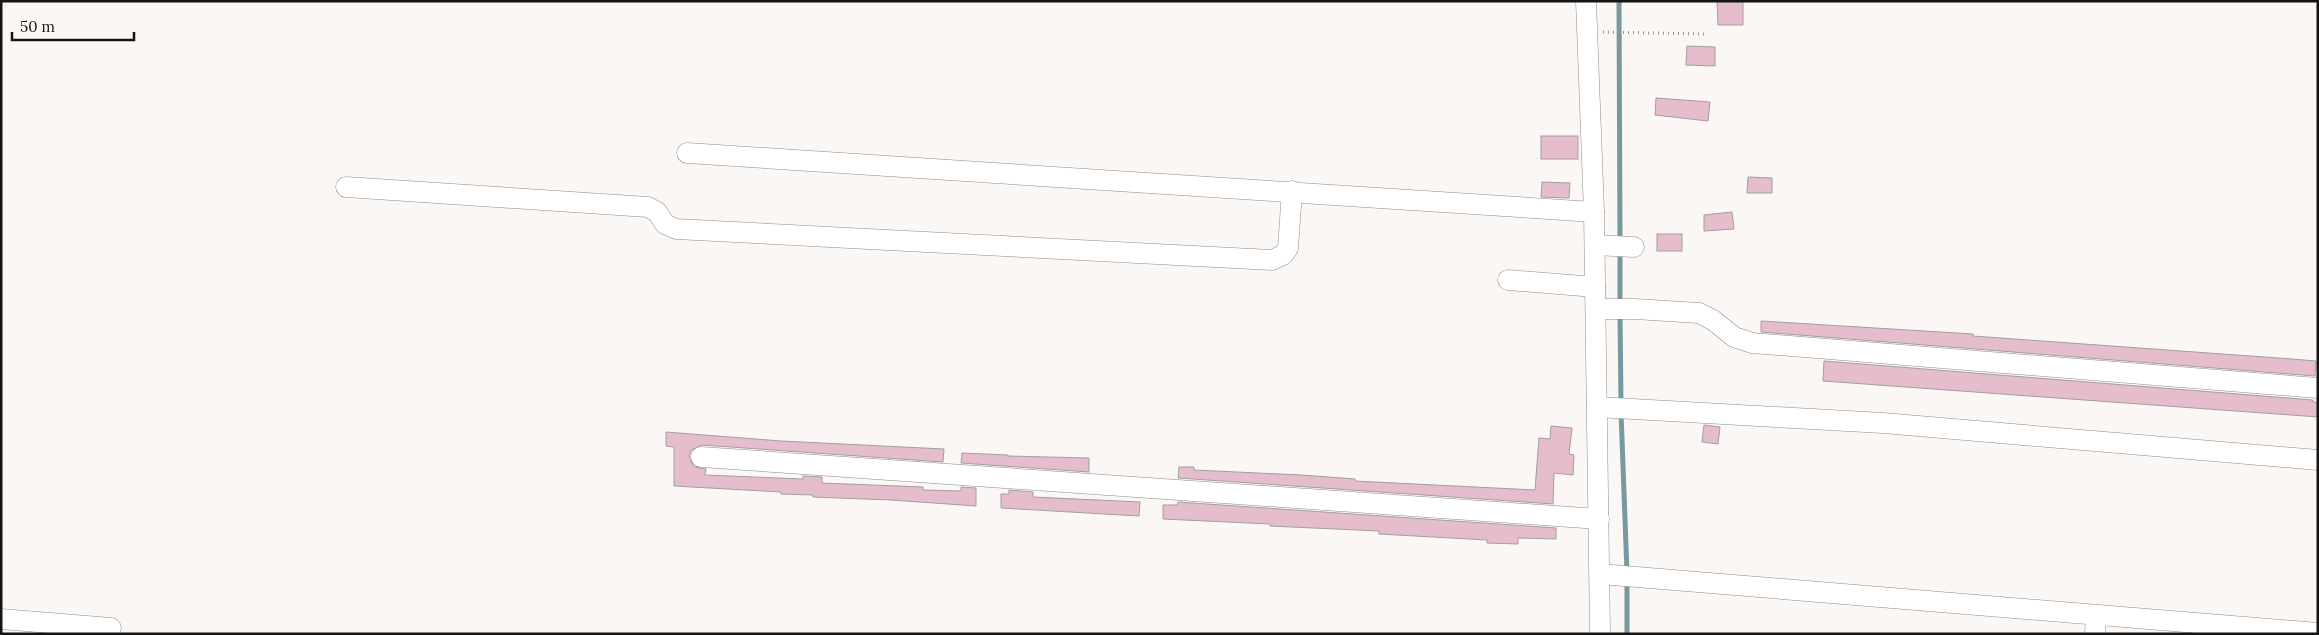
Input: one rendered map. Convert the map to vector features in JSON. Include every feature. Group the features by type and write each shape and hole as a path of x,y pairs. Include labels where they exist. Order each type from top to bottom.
{"street":[{"path":"1586,1 1594,212 1602,245 1595,287 1602,310 1604,407 1599,519 1608,574 1600,634"},
{"path":"687,153 1594,212"},
{"path":"346,187 648,207 657,212 665,224 676,229 1272,260 1283,256 1288,248 1292,192"},
{"path":"1602,245 1633,247"},
{"path":"1508,280 1595,287"},
{"path":"1602,310 1635,309 1699,313 1706,315 1734,337 1752,343 2318,388"},
{"path":"1604,407 1883,423 2318,460"},
{"path":"701,457 1599,519"},
{"path":"1608,574 2096,624 2318,633"},
{"path":"1,619 111,628"}],"path":[{"path":"1599,32 1705,34"}],"building":[{"path":"1717,1 1743,1 1743,25 1718,25"},
{"path":"1687,46 1715,47 1715,66 1686,65"},
{"path":"1656,98 1710,102 1708,121 1655,115"},
{"path":"1541,136 1578,136 1578,159 1541,159"},
{"path":"1748,177 1772,178 1772,193 1747,193"},
{"path":"1542,182 1570,183 1569,198 1541,197"},
{"path":"1732,212 1734,229 1704,231 1704,215"},
{"path":"1657,234 1682,234 1682,251 1657,251"},
{"path":"1761,321 1973,334 1973,336 2316,361 2315,376 1761,332"},
{"path":"1824,361 2313,400 2313,402 2318,402 2318,417 1823,381"},
{"path":"1704,425 1720,427 1718,444 1702,442"},
{"path":"1551,426 1572,428 1569,454 1574,455 1573,475 1554,473 1553,504 1178,478 1179,467 1194,467 1194,470 1301,475 1355,479 1355,481 1535,490 1539,438 1550,439"},
{"path":"666,432 781,441 944,449 943,462 702,445 691,450 689,457 694,467 706,469 705,475 803,479 803,476 822,477 822,483 923,487 923,490 961,491 961,487 976,488 976,506 813,497 813,495 781,494 781,492 674,486 674,447 666,446"},
{"path":"962,453 1089,458 1089,472 961,463"},
{"path":"1009,490 1033,492 1033,497 1140,502 1139,516 1001,508 1001,494 1009,494"},
{"path":"1178,502 1556,528 1556,539 1518,538 1518,544 1487,543 1487,540 1379,534 1379,531 1163,519 1163,505 1177,505"}],"waterway":[{"path":"1619,1 1620,243"},
{"path":"1620,252 1620,306"},
{"path":"1620,314 1621,403"},
{"path":"1621,412 1627,573"},
{"path":"1627,582 1627,634"}]}
